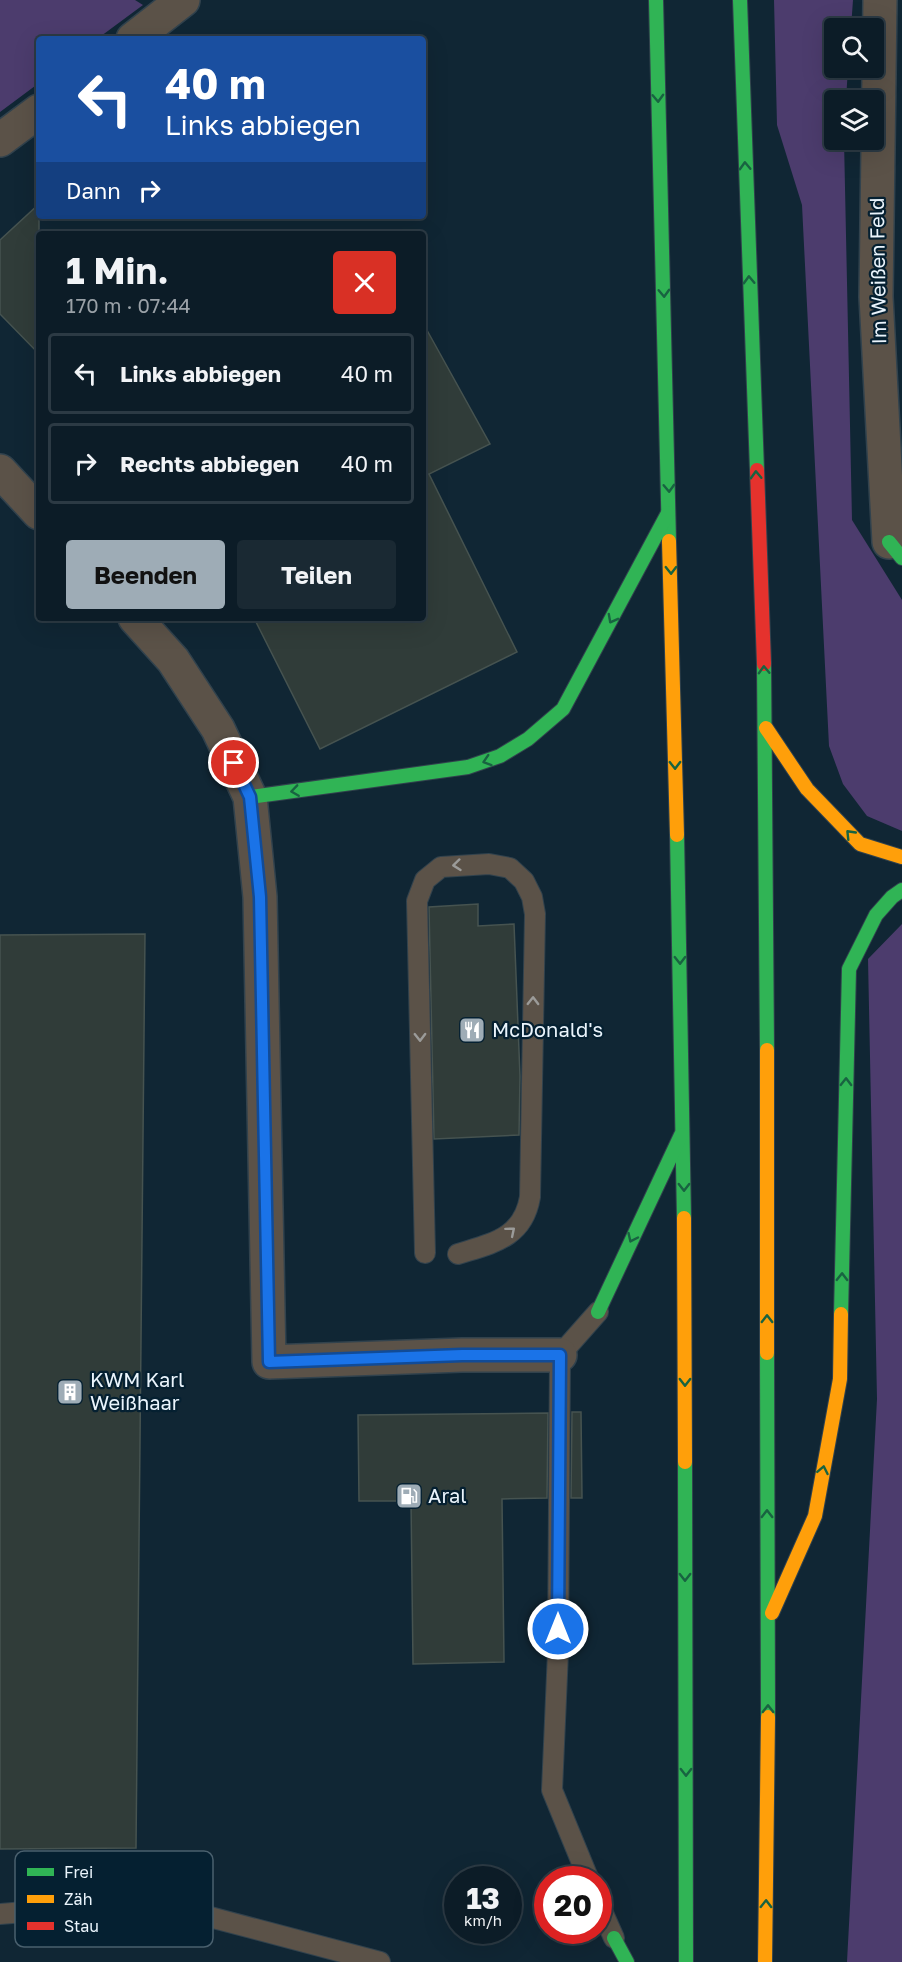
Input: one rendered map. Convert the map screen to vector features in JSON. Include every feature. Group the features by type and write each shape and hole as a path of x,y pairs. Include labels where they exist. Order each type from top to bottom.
{"highway":[{"path":"656,0 684,1128 686,1962"},
{"path":"740,0 766,728 768,1804 765,1962"},
{"path":"250,797 468,767 500,756 528,739 563,709 669,512"},
{"path":"766,728 807,789 860,844 902,857"},
{"path":"767,1623 815,1516 840,1379 849,969 866,929 893,895 902,890"},
{"path":"598,1312 684,1128"},
{"path":"614,1938 627,1962"}],"street":[{"path":"137,36 183,0"},
{"name":"Im Weißen Feld","path":"880,0 876,297 895,550"},
{"path":"0,140 36,113"},
{"path":"0,471 36,510"},
{"path":"138,621 173,660 218,729 250,797 260,897 269,1362 462,1355 560,1355"}],"lane":[{"path":"425,1253 417,901 425,880 441,867 489,864 510,868 524,881 532,897 535,914 530,1197 522,1221 509,1235 458,1254"},
{"path":"583,1866 552,1790 558,1652 560,1355 598,1312"},
{"path":"0,1914 15,1913"},
{"path":"213,1918 380,1962"},
{"path":"612,1934 614,1938"}],"shaded area":[{"path":"0,0 135,0 143,5 101,36 36,36 36,85 0,112"},
{"path":"774,0 853,0 852,18 824,18 824,78 847,78 847,90 824,90 824,150 844,150 852,520 902,600 902,831 867,816 843,784 829,746 802,205 777,125"},
{"path":"902,924 902,1962 847,1962 877,1399 868,959"}],"building":[{"path":"36,207 39,231 36,231 36,351 0,314 0,240"},
{"path":"426,328 490,444 429,474 517,652 320,749 256,621 426,621"},
{"name":"McDonald's","path":"478,904 478,926 514,924 520,1076 519,1135 434,1139 429,907"},
{"name":"KWM Karl Weißhaar","path":"145,934 136,1848 0,1849 0,935"},
{"path":"572,1412 581,1412 582,1498 571,1498"},
{"path":"548,1413 547,1498 502,1499 504,1662 413,1664 411,1501 359,1501 358,1415"}],"traffic: fast":[{"path":"656,0 669,541"},
{"path":"740,0 757,470"},
{"path":"250,797 468,767 500,756 528,739 563,709 668,513"},
{"path":"889,542 902,558"},
{"path":"764,664 767,1050"},
{"path":"677,835 684,1218"},
{"path":"841,1314 849,969 876,915 892,897 902,890"},
{"path":"598,1312 681,1135"},
{"path":"767,1353 768,1717"},
{"path":"685,1462 686,1962"},
{"path":"614,1938 627,1962"}],"traffic: slow":[{"path":"669,541 677,835"},
{"path":"766,728 807,789 860,844 902,857"},
{"path":"767,1050 767,1353"},
{"path":"684,1218 685,1462"},
{"path":"772,1613 815,1516 840,1379 841,1314"},
{"path":"765,1962 768,1717"}],"traffic: jam":[{"path":"757,470 764,664"}],"place":[{"name":"McDonald's","path":"472,1030"},
{"name":"KWM Karl Weißhaar","path":"70,1392"},
{"name":"Aral","path":"409,1496"}],"route":[{"path":"234,763 250,797 260,897 269,1362 462,1355 560,1355 558,1629"}]}
